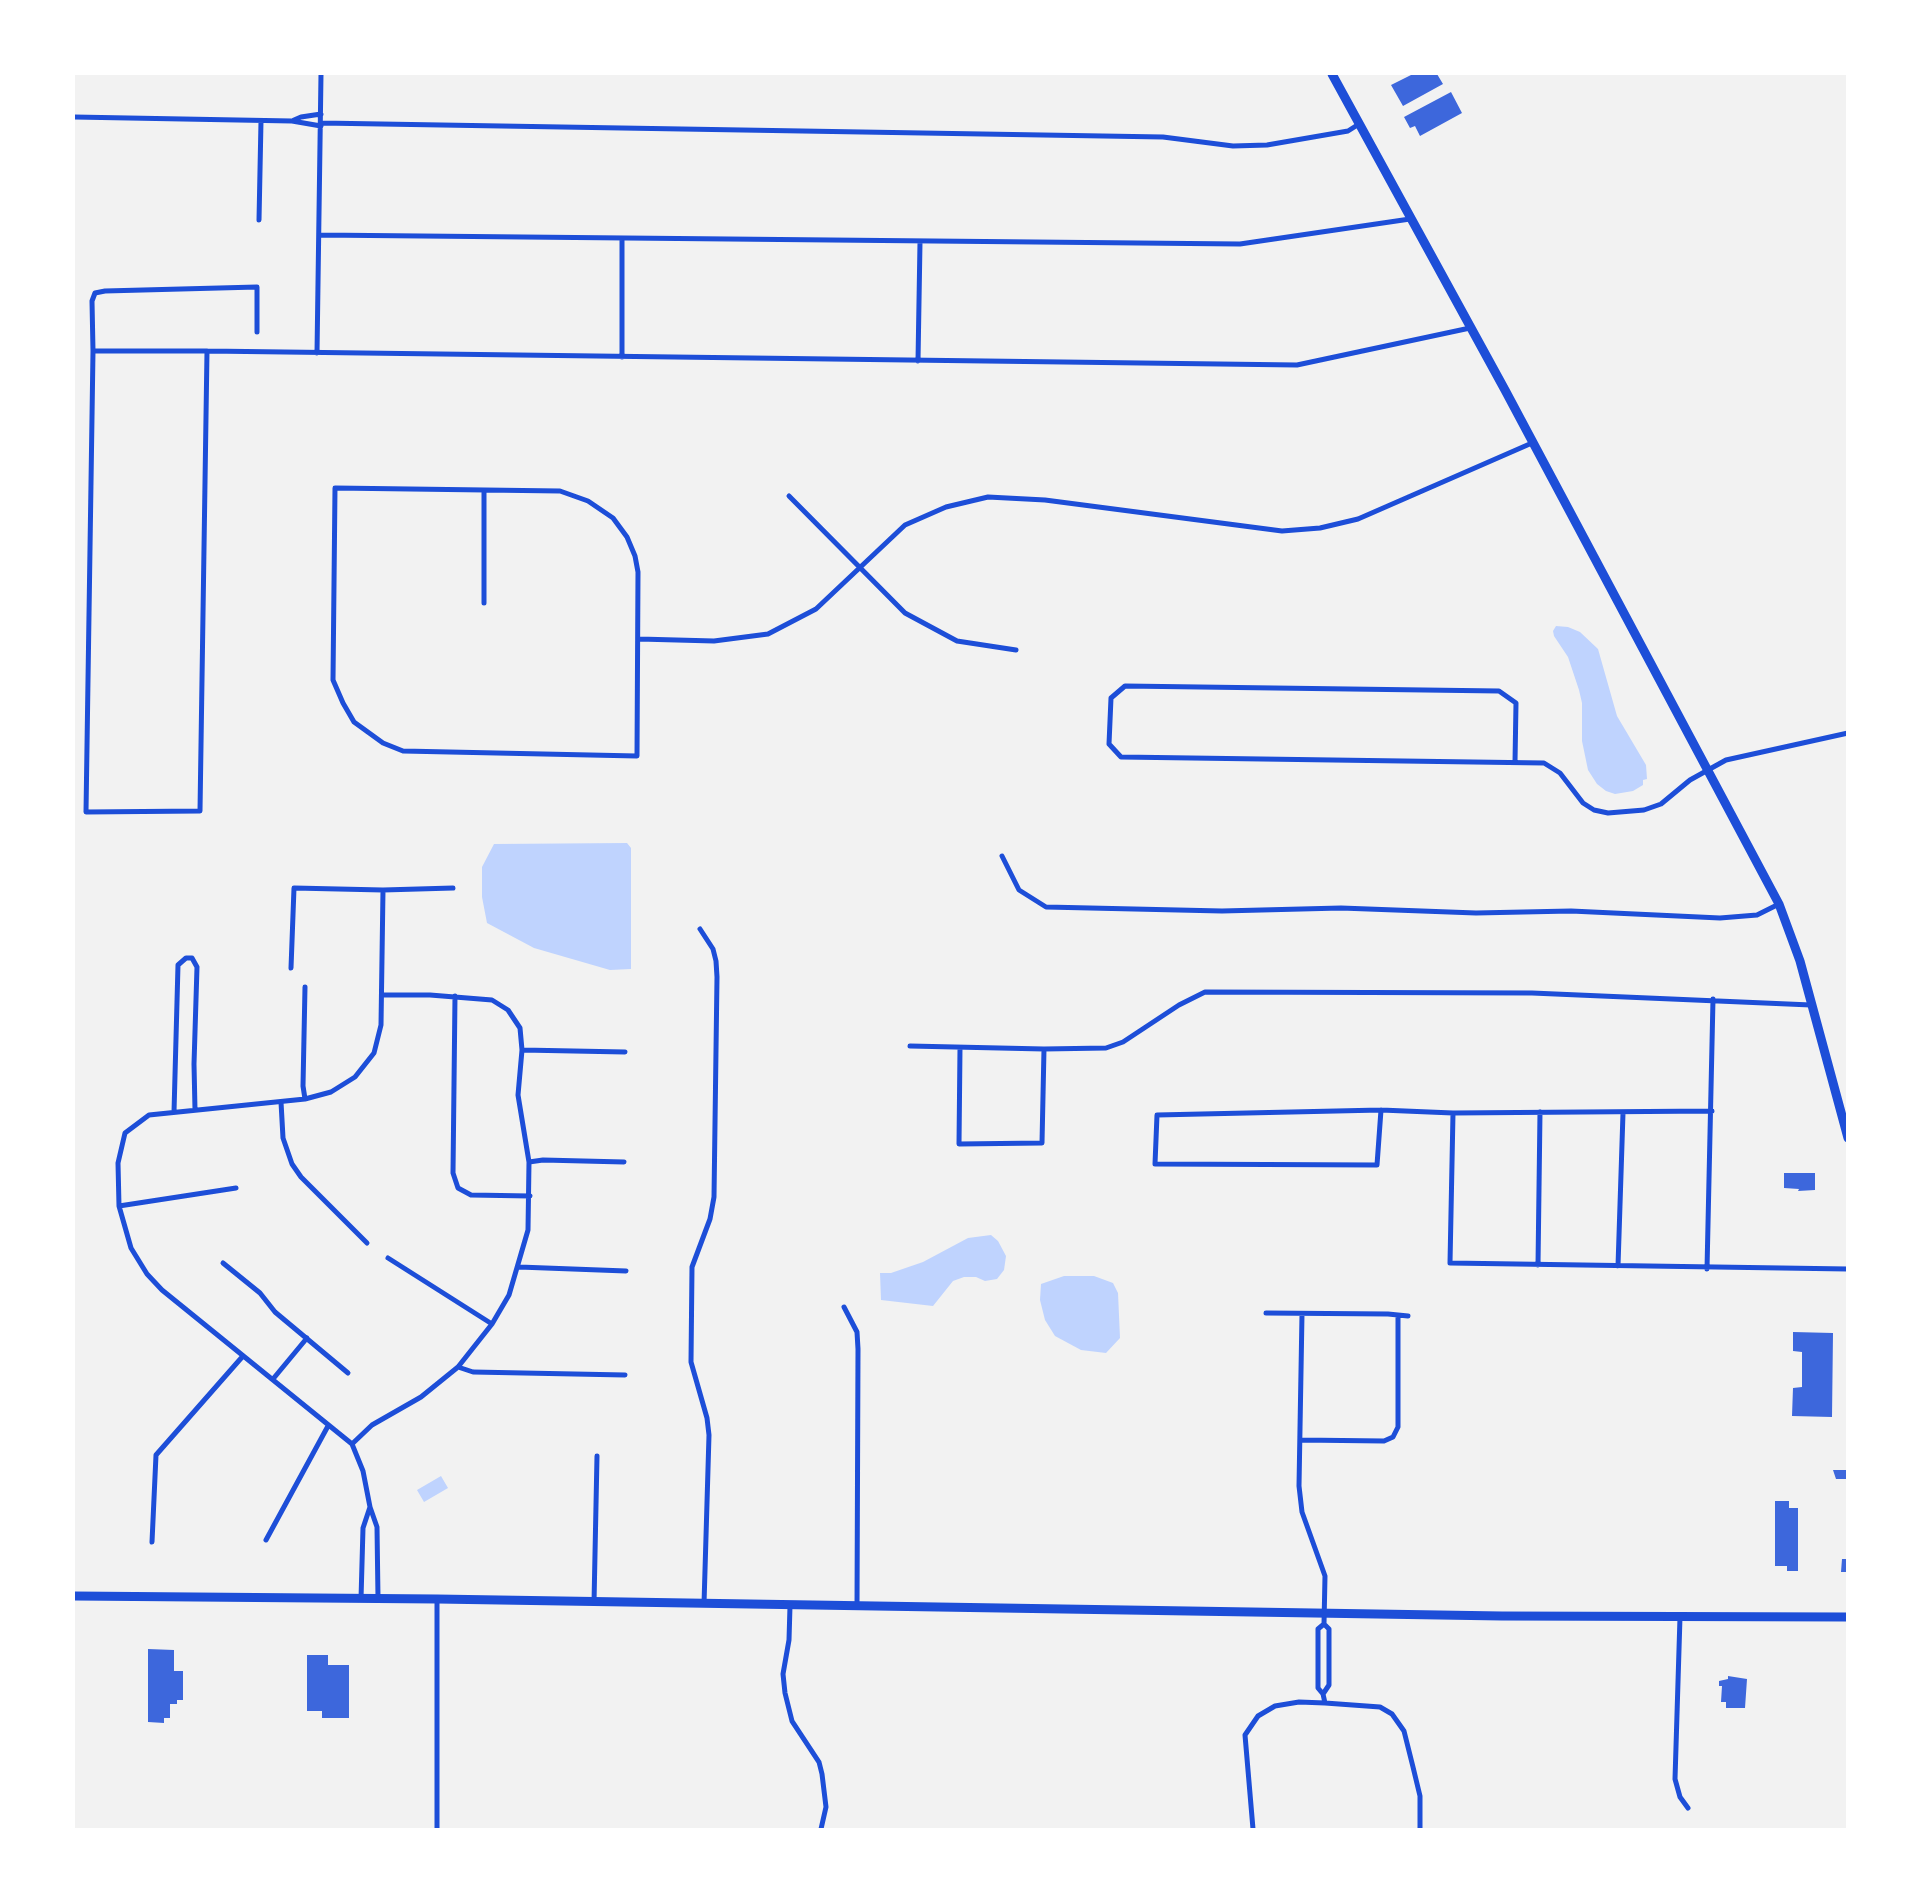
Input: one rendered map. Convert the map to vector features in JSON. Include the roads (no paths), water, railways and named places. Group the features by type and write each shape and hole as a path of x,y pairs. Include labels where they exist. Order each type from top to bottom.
{"main road":[{"path":"1332,74 1506,390 1779,904 1800,961 1847,1138"},
{"path":"74,1596 1847,1617"}],"street":[{"path":"317,354 321,74"},
{"path":"292,121 321,114"},
{"path":"74,117 292,121 321,124 1163,137 1233,146 1266,145 1348,131 1359,124"},
{"path":"259,220 261,121"},
{"path":"319,235 1240,244 1410,219"},
{"path":"622,239 622,357"},
{"path":"919,361 920,242"},
{"path":"207,351 200,811 86,812 92,301 95,293 105,291 257,287 257,332"},
{"path":"93,351 1297,365 1470,328"},
{"path":"639,639 714,640 768,634 816,608 905,526 947,507 988,497 1045,500 1282,531 1320,528 1358,519 1532,443"},
{"path":"335,488 560,491 588,500 613,518 627,537 635,556 639,639 637,756 403,751 383,743 354,722 333,680 335,488"},
{"path":"484,492 484,603"},
{"path":"789,496 905,613 957,641 1016,650"},
{"path":"1515,762 1516,703 1499,691 1125,686 1111,698 1110,744 1121,757 1544,764 1560,773 1583,803 1594,810 1622,813 1661,804 1690,780 1726,760 1847,733"},
{"path":"1002,856 1019,890 1046,907 1241,911 1341,908 1476,914 1571,911 1727,918 1757,915 1779,904"},
{"path":"291,968 294,888 453,888"},
{"path":"378,1599 377,1527 363,1471 352,1444 162,1290 147,1273 131,1248 119,1206 118,1163 125,1133 149,1115 305,1099 331,1092 355,1077 374,1053 381,1025 383,890"},
{"path":"700,929 713,949 717,977 714,1197 710,1219 692,1267 691,1362 707,1418 709,1435 704,1604"},
{"path":"174,1112 177,965 186,958 192,958 197,967 195,1111"},
{"path":"305,987 305,1099"},
{"path":"910,1046 1106,1048 1123,1042 1205,992 1532,993 1811,1004"},
{"path":"352,1444 372,1426 421,1397 458,1367 492,1324 509,1294 528,1230 529,1162 518,1095 522,1051 520,1028 508,1010 492,1000 455,996 382,995"},
{"path":"455,996 453,1173 458,1188 471,1195 530,1196"},
{"path":"1707,1269 1713,999"},
{"path":"960,1048 959,1144 1042,1143 1044,1049"},
{"path":"522,1051 625,1052"},
{"path":"281,1102 283,1138 292,1164 300,1177 367,1243"},
{"path":"1381,1110 1377,1165 1155,1164 1157,1115 1381,1110 1453,1113 1712,1111"},
{"path":"1538,1265 1540,1112"},
{"path":"1453,1113 1450,1263 1707,1269 1847,1269"},
{"path":"1618,1266 1623,1113"},
{"path":"529,1162 624,1161"},
{"path":"119,1206 236,1188"},
{"path":"388,1258 492,1324"},
{"path":"223,1263 260,1293 275,1312 348,1373"},
{"path":"519,1267 626,1271"},
{"path":"844,1307 857,1332 858,1349 858,1607"},
{"path":"1266,1313 1408,1316"},
{"path":"1302,1314 1299,1486 1303,1512 1325,1576 1324,1624 1329,1629 1329,1685 1323,1694"},
{"path":"1300,1440 1384,1441 1393,1437 1398,1427 1398,1316"},
{"path":"273,1380 307,1338"},
{"path":"152,1542 156,1455 243,1356"},
{"path":"458,1367 472,1372 625,1375"},
{"path":"266,1540 328,1426"},
{"path":"594,1603 597,1455"},
{"path":"361,1599 363,1528 370,1507"},
{"path":"437,1599 437,1829"},
{"path":"790,1606 789,1640 783,1674 785,1693 792,1721 819,1762 826,1807 821,1829"},
{"path":"1679,1617 1675,1779 1680,1797 1689,1808"},
{"path":"1324,1624 1318,1629 1318,1688 1325,1703"},
{"path":"1253,1829 1245,1735 1258,1716 1275,1706 1299,1702 1380,1706 1392,1714 1404,1731 1413,1767 1419,1796 1420,1829"}],"water":[{"path":"1556,626 1580,632 1598,649 1617,716 1646,765 1647,779 1633,791 1615,794 1606,791 1597,784 1588,770 1582,741 1582,703 1568,657 1554,636"},
{"path":"627,843 631,848 631,969 610,970 534,948 487,923 482,897 482,867 494,844"},
{"path":"991,1235 998,1241 1006,1256 1004,1270 997,1279 985,1281 976,1277 964,1277 953,1281 933,1306 881,1300 880,1273 891,1273 923,1262 968,1238"},
{"path":"1064,1276 1094,1276 1113,1283 1118,1293 1120,1338 1106,1353 1081,1350 1055,1336 1045,1320 1040,1300 1041,1284"},
{"path":"441,1476 448,1488 424,1502 417,1490"}]}
